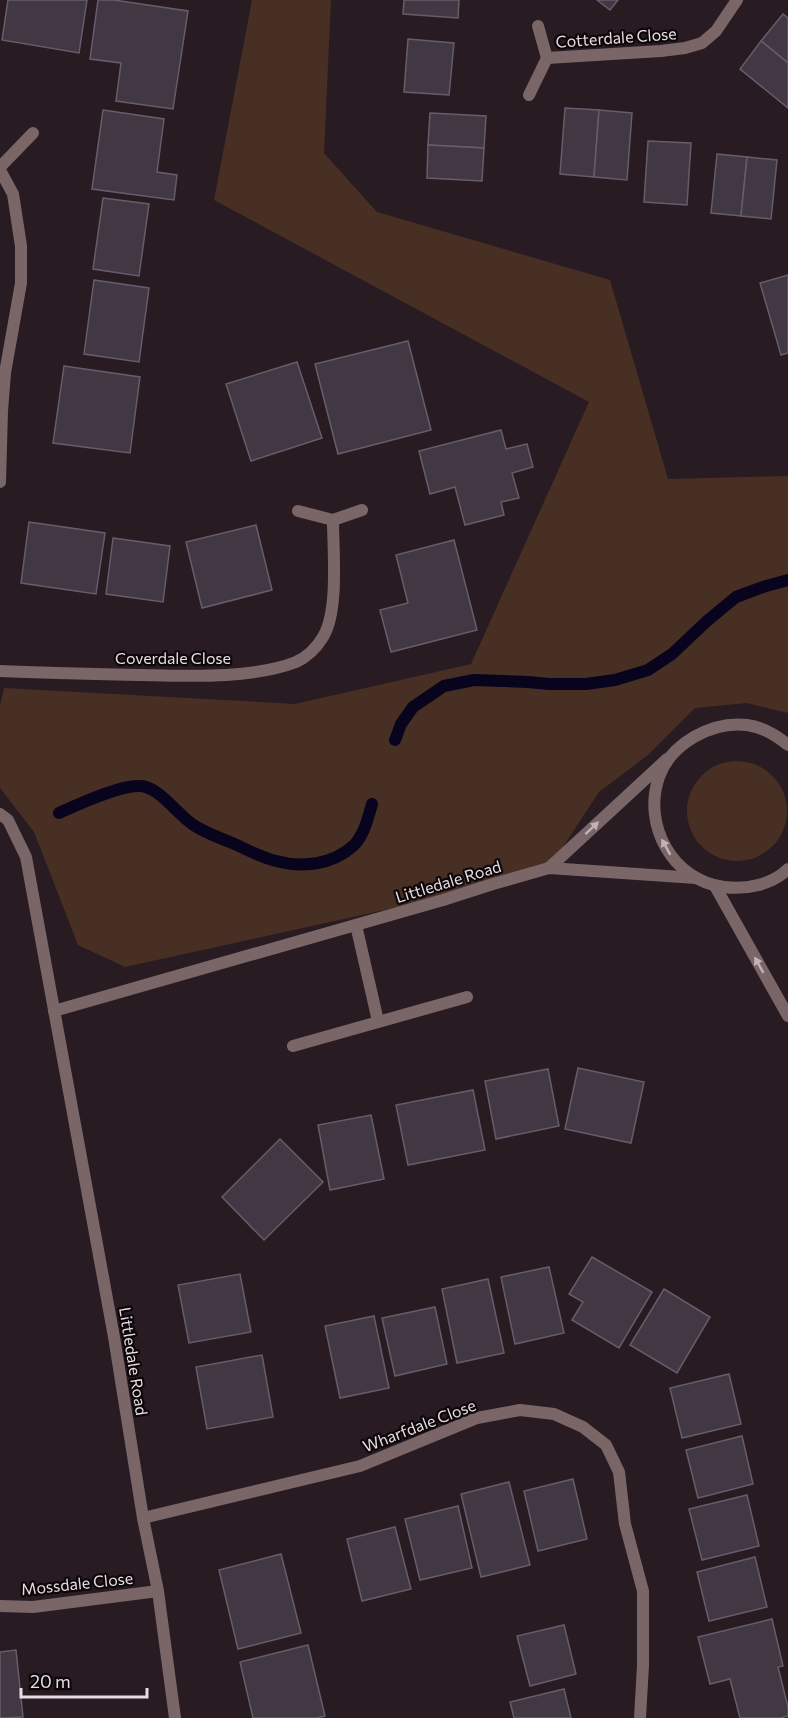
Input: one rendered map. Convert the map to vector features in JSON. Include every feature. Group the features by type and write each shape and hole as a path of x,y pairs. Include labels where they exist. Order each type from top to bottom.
{"street":[{"name":"Cotterdale Close","path":"547,58 661,51 702,43 716,31 737,0"},
{"name":"Cotterdale Close","path":"529,95 547,58 538,26"},
{"path":"0,482 5,373 21,284 21,246 13,194 0,168 33,132"},
{"path":"298,511 333,520 362,510"},
{"name":"Coverdale Close","path":"0,671 205,676 268,670 298,661 312,651 324,636 331,614 334,581 333,520"},
{"name":"Littledale Road","path":"549,868 695,735 721,726 748,725 774,734"},
{"path":"774,734 788,735"},
{"path":"774,734 788,745"},
{"path":"674,753 659,777 654,804 657,826 665,848 679,866 696,878 715,886 736,889 761,885 788,869"},
{"name":"Littledale Road","path":"0,814 8,820 26,857 114,1337 143,1518 158,1591 175,1718"},
{"name":"Littledale Road","path":"54,1011 549,868 696,878"},
{"path":"715,886 788,1016"},
{"path":"356,925 378,1021"},
{"path":"293,1046 467,997"},
{"name":"Wharfdale Close","path":"143,1518 360,1466 477,1418 520,1410 554,1414 583,1426 606,1445 619,1472 626,1524 643,1591 640,1718"},
{"name":"Mossdale Close","path":"0,1606 33,1607 158,1591"}],"shaded area":[{"path":"252,0 331,0 324,153 377,212 610,280 668,479 788,476 788,713 747,703 695,708 648,755 599,792 549,868 498,885 125,967 78,945 34,832 0,788 0,706 4,688 295,704 471,664 589,402 214,200"},
{"path":"737,761 756,765 773,775 783,792 787,811 783,830 773,847 756,857 737,861 718,857 701,847 691,830 687,811 691,792 701,775 718,765"}],"building":[{"path":"8,0 87,0 79,53 2,40"},
{"path":"98,0 114,0 188,11 173,109 116,101 121,63 90,59"},
{"path":"404,0 459,0 458,18 403,14"},
{"path":"597,0 618,0 610,10"},
{"path":"783,14 788,18 788,63 761,41"},
{"path":"408,39 454,43 449,95 404,92"},
{"path":"761,41 788,63 788,108 740,69"},
{"path":"565,108 599,110 594,177 560,174"},
{"path":"103,110 164,119 157,172 177,175 174,200 92,189"},
{"path":"599,110 632,113 627,180 594,177"},
{"path":"430,113 486,116 484,148 428,145"},
{"path":"648,141 691,143 687,205 644,202"},
{"path":"428,145 484,148 482,181 427,178"},
{"path":"717,154 747,157 741,216 711,213"},
{"path":"747,157 777,160 771,219 741,216"},
{"path":"103,198 149,204 139,276 93,269"},
{"path":"788,275 788,353 781,355 760,283"},
{"path":"94,280 149,288 139,362 84,354"},
{"path":"408,341 431,430 338,454 315,364"},
{"path":"297,362 322,438 251,461 226,384"},
{"path":"64,366 140,377 130,453 53,443"},
{"path":"501,430 506,449 527,444 533,467 512,473 519,498 501,502 504,515 465,525 455,487 430,494 419,451"},
{"path":"29,522 105,533 96,594 21,583"},
{"path":"256,525 272,590 202,608 186,542"},
{"path":"113,538 170,546 163,602 106,594"},
{"path":"454,540 477,630 391,652 380,610 408,603 396,555"},
{"path":"578,1068 644,1082 631,1143 565,1129"},
{"path":"548,1069 559,1126 496,1139 485,1081"},
{"path":"473,1090 485,1150 408,1165 396,1105"},
{"path":"371,1115 384,1179 330,1190 318,1125"},
{"path":"280,1139 323,1182 264,1240 222,1197"},
{"path":"592,1257 652,1292 619,1348 572,1320 583,1302 569,1294"},
{"path":"549,1267 564,1333 515,1344 501,1277"},
{"path":"240,1274 251,1332 189,1343 178,1285"},
{"path":"488,1279 504,1353 457,1363 442,1289"},
{"path":"664,1289 710,1317 677,1373 630,1345"},
{"path":"435,1307 447,1364 395,1376 382,1318"},
{"path":"374,1316 389,1388 340,1398 325,1326"},
{"path":"262,1355 273,1417 207,1429 196,1367"},
{"path":"729,1374 741,1424 682,1438 670,1388"},
{"path":"742,1436 753,1484 698,1498 686,1450"},
{"path":"573,1479 587,1539 538,1551 524,1491"},
{"path":"509,1482 530,1565 481,1577 461,1494"},
{"path":"747,1495 759,1546 702,1560 689,1509"},
{"path":"458,1506 472,1568 420,1580 405,1519"},
{"path":"395,1527 411,1589 362,1601 347,1539"},
{"path":"281,1554 301,1633 238,1649 219,1570"},
{"path":"755,1557 767,1607 709,1621 697,1572"},
{"path":"772,1619 783,1666 778,1667 788,1716 740,1718 730,1679 710,1684 698,1637"},
{"path":"564,1625 576,1674 530,1686 517,1636"},
{"path":"308,1645 325,1716 253,1718 240,1662"},
{"path":"16,1650 23,1717 0,1718 0,1652"},
{"path":"564,1689 571,1718 514,1718 510,1702"}],"waterway":[{"path":"395,740 401,724 413,707 444,686 474,680 586,684 615,680 648,670 672,654 736,597 788,580"},
{"path":"59,813 115,790 127,787 146,787 164,798 192,824 208,833 271,860 306,864 326,861 353,846 363,832 372,804"}]}
